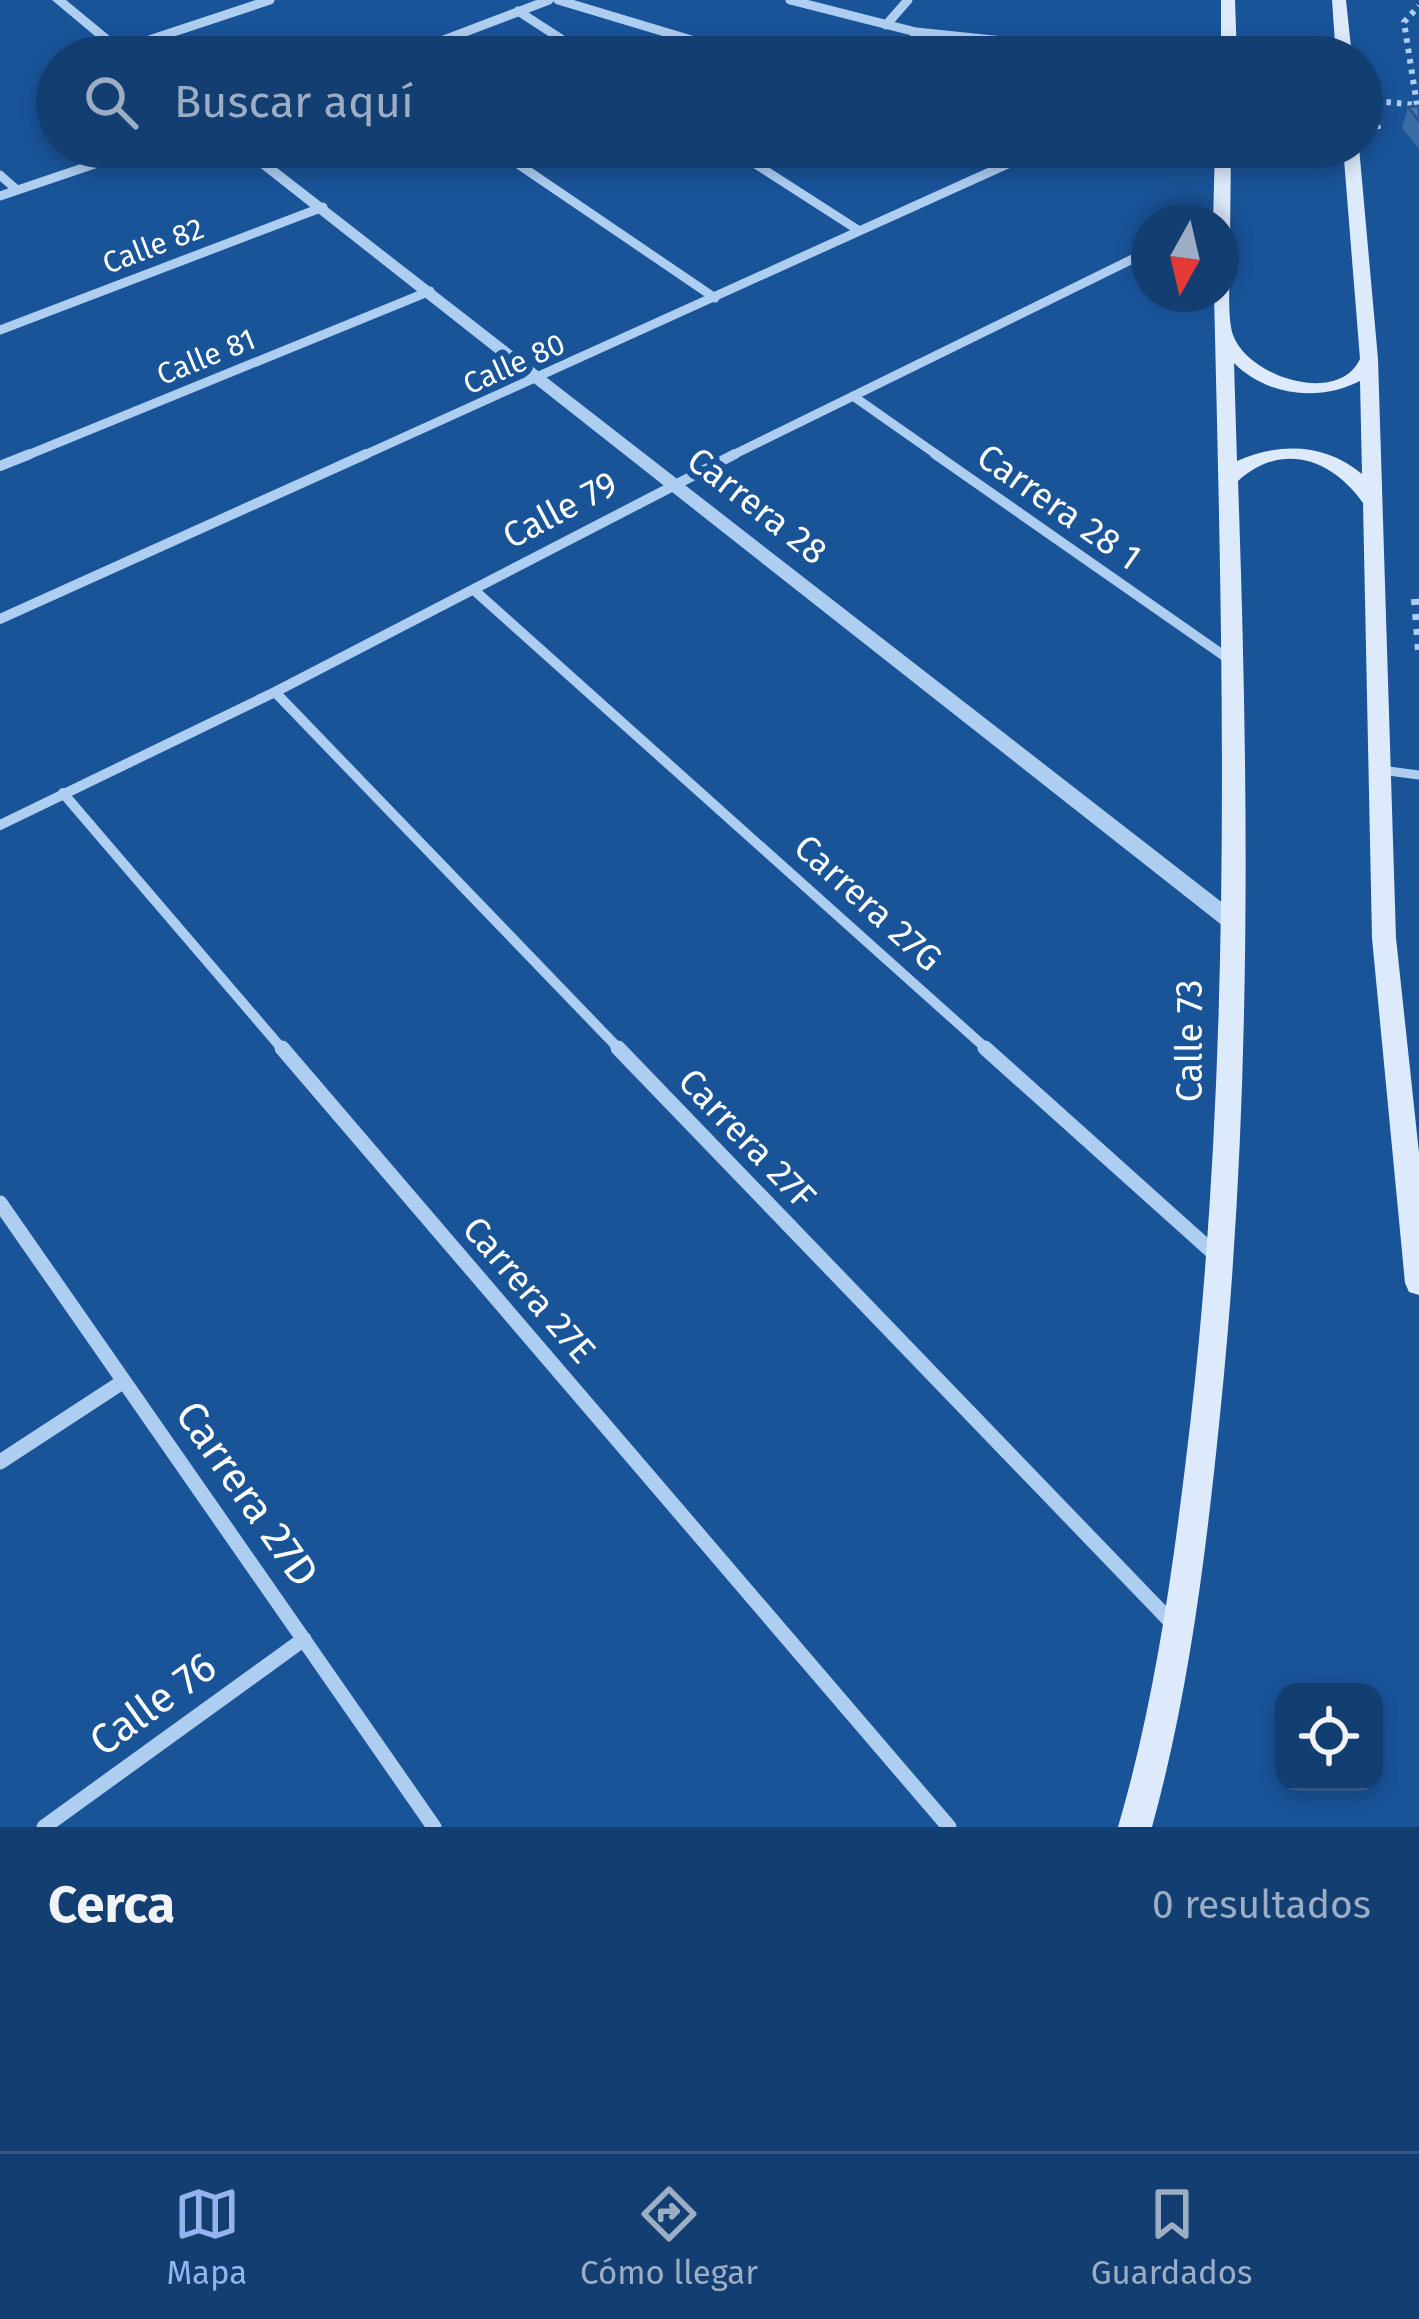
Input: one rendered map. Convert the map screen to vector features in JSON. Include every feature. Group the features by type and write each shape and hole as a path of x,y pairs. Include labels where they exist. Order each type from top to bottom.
{"main road":[{"path":"1228,0 1229,36"},
{"path":"1340,0 1343,36"},
{"path":"1222,204 1223,168"},
{"path":"1354,168 1369,359 1384,938 1419,1283"},
{"name":"Calle 73","path":"1135,1827 1195,1517 1222,1261 1234,663 1222,312"},
{"path":"1222,329 1240,363 1286,386 1341,384 1365,370 1369,359"},
{"path":"1230,478 1248,461 1262,456 1313,457 1358,479 1370,501"}],"street":[{"path":"58,0 102,36"},
{"path":"170,36 270,0"},
{"path":"453,36 549,0"},
{"path":"558,0 678,36"},
{"path":"790,0 916,32 951,36"},
{"path":"886,25 908,0"},
{"path":"518,11 557,36"},
{"path":"915,36 916,32"},
{"path":"0,196 82,168"},
{"name":"Carrera 28","path":"269,168 1230,920"},
{"path":"524,168 716,298"},
{"path":"761,168 858,230"},
{"name":"Calle 80","path":"0,620 997,168"},
{"path":"0,175 16,190"},
{"name":"Calle 82","path":"0,330 322,207"},
{"name":"Calle 79","path":"0,825 274,692 675,484 1131,259"},
{"name":"Calle 81","path":"0,466 430,291"},
{"name":"Carrera 28 1","path":"854,396 1234,663"},
{"name":"Carrera 27G","path":"474,590 1222,1261"},
{"name":"Carrera 27F","path":"274,692 1176,1627"},
{"name":"Carrera 27E","path":"63,793 949,1827"},
{"name":"Carrera 27D","path":"0,1203 434,1827"},
{"path":"0,1462 124,1381"},
{"name":"Calle 76","path":"44,1827 304,1639"}],"lane":[{"path":"1381,770 1419,775"}],"path":[{"path":"1383,102 1418,105 1404,22 1419,5"}]}
